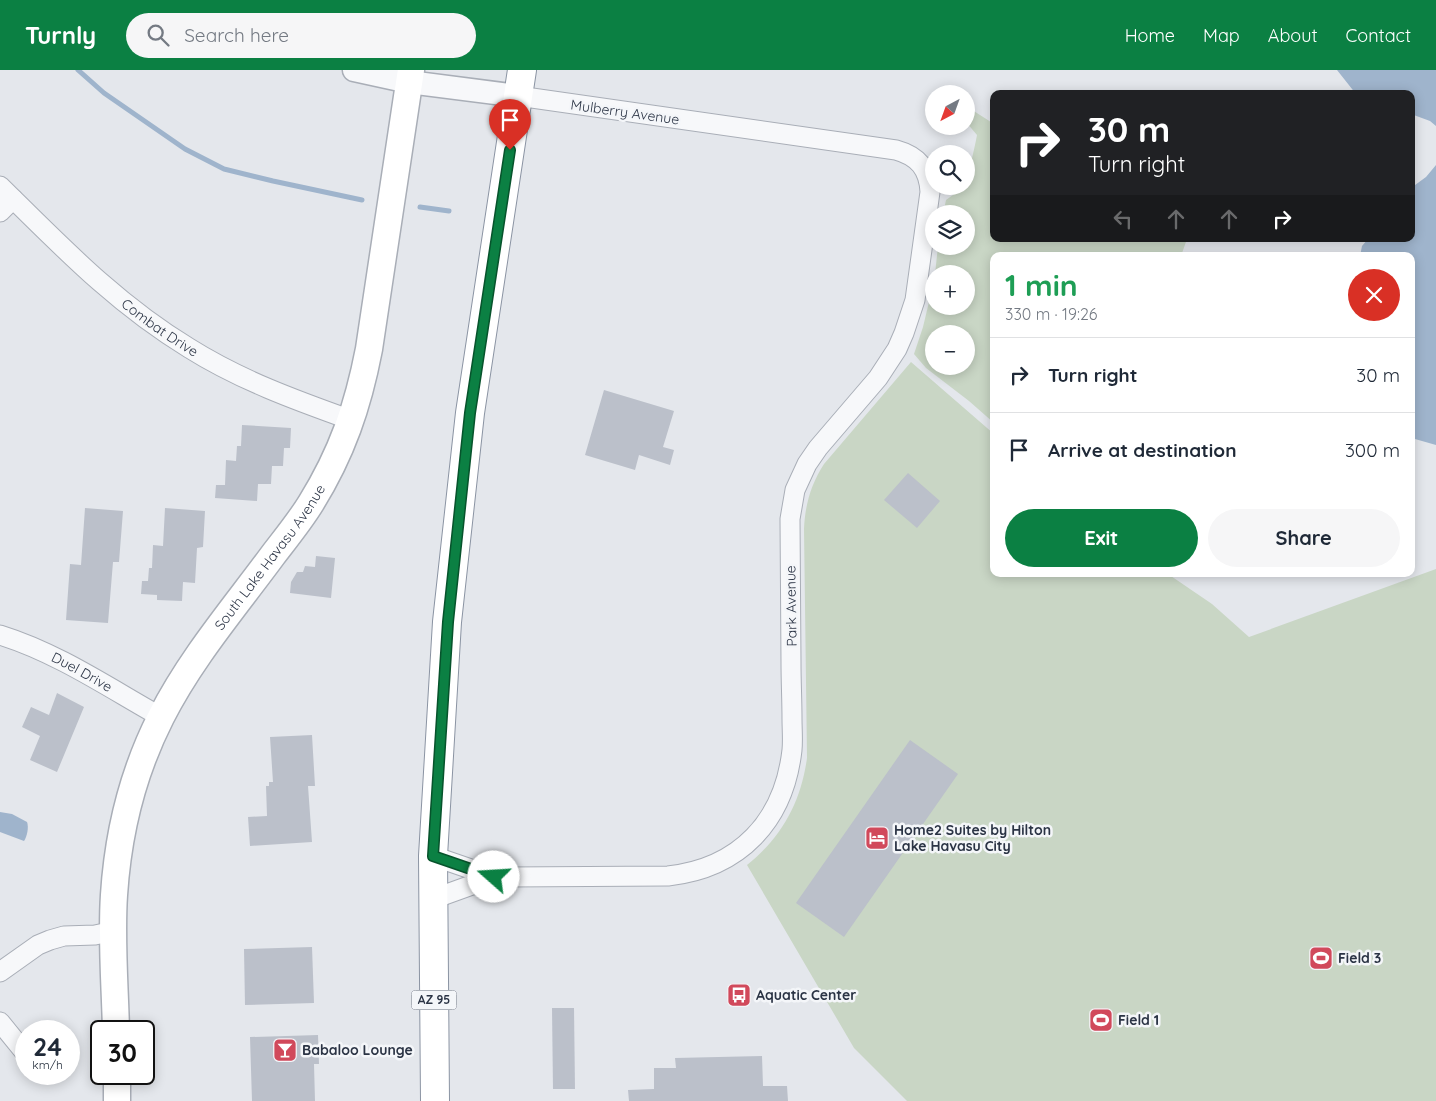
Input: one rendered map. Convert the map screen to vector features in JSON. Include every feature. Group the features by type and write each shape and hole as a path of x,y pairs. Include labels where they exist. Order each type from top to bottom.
{"highway":[{"name":"AZ 95","path":"435,1101 433,856 448,622 470,413 522,70"}],"main road":[{"name":"South Lake Havasu Avenue","path":"116,1020 114,896 117,859 133,786 161,717 179,685 199,654 310,504 342,445 363,382 370,348 410,76"},
{"path":"117,1085 117,1101"}],"street":[{"name":"Mulberry Avenue","path":"354,70 410,76 518,96 896,150"},
{"name":"Park Avenue","path":"433,856 494,877 668,876 693,872 721,861 737,852 756,836 765,823 774,809 783,788 792,748 790,528 795,490 802,472 812,456 888,364 904,333 915,300 930,185 926,172 920,163 909,154 896,150"},
{"name":"Combat Drive","path":"0,186 7,206 78,263 113,295 189,349 272,391 351,420"},
{"name":"Duel Drive","path":"0,636 37,649 60,660 161,717"},
{"name":"Park Avenue","path":"433,899 494,877"},
{"path":"0,972 50,940 64,936 95,935 114,930"},
{"path":"0,1022 15,1040"}],"green space":[{"path":"975,112 990,121 990,242 1186,242 1182,252 990,252 990,419 935,375 975,375 975,325 925,325 925,367 914,354 926,315 975,315 975,265 936,265 937,255 975,255 975,205 945,205 946,200 953,195 975,195 975,145 977,135 975,133"},
{"path":"911,362 990,431 990,577 1172,577 1212,604 1249,637 1436,569 1436,1101 907,1101 854,1048 747,865 770,843 788,818 800,789 807,758 804,529 809,495 824,464"}],"water":[{"path":"1337,70 1436,70 1436,126 1430,121 1415,115 1415,90 1353,90"},
{"path":"1436,165 1436,445 1415,439 1415,252 1361,252 1365,242 1415,242 1415,185 1426,177"},
{"path":"0,812 12,814 27,822 28,827 24,841 0,832"}],"building":[{"path":"604,390 674,411 663,447 674,450 670,465 639,455 635,470 585,455"},
{"path":"242,425 291,428 290,448 284,448 283,466 272,466 271,484 258,484 257,501 215,498 216,485 225,485 226,460 236,461 237,446 241,446"},
{"path":"908,473 940,501 917,528 884,500"},
{"path":"85,508 123,511 119,562 113,562 108,623 66,620 70,564 81,565"},
{"path":"165,508 205,511 203,547 197,548 195,583 183,582 182,601 157,600 157,595 141,594 142,581 148,581 149,568 152,568 153,545 163,546"},
{"path":"316,556 335,558 331,598 290,593 291,582 297,572 303,572 305,566 315,567"},
{"path":"57,693 84,707 57,772 30,760 40,736 22,727 31,707 49,715"},
{"path":"312,735 315,786 308,786 312,842 250,846 248,817 267,816 266,786 269,786 269,782 273,782 270,737"},
{"name":"Home2 Suites by Hilton Lake Havasu City","path":"910,740 958,774 844,937 796,903"},
{"path":"312,947 314,1003 245,1005 244,949"},
{"path":"552,1008 574,1008 575,1089 553,1089"},
{"path":"318,1035 319,1064 314,1064 315,1101 252,1101 250,1037"},
{"path":"762,1056 763,1086 787,1086 788,1101 629,1101 628,1090 654,1089 654,1068 676,1068 675,1058"}],"waterway":[{"path":"78,70 104,93 185,149 224,169 362,200"},
{"path":"420,207 449,211"}],"place":[{"name":"Home2 Suites by Hilton Lake Havasu City","path":"877,838"},
{"name":"Field 3","path":"1321,958"},
{"name":"Aquatic Center","path":"739,995"},
{"name":"Field 1","path":"1101,1020"},
{"name":"Babaloo Lounge","path":"285,1050"}],"route":[{"path":"494,877 433,856 448,622 470,413 510,150"}]}
